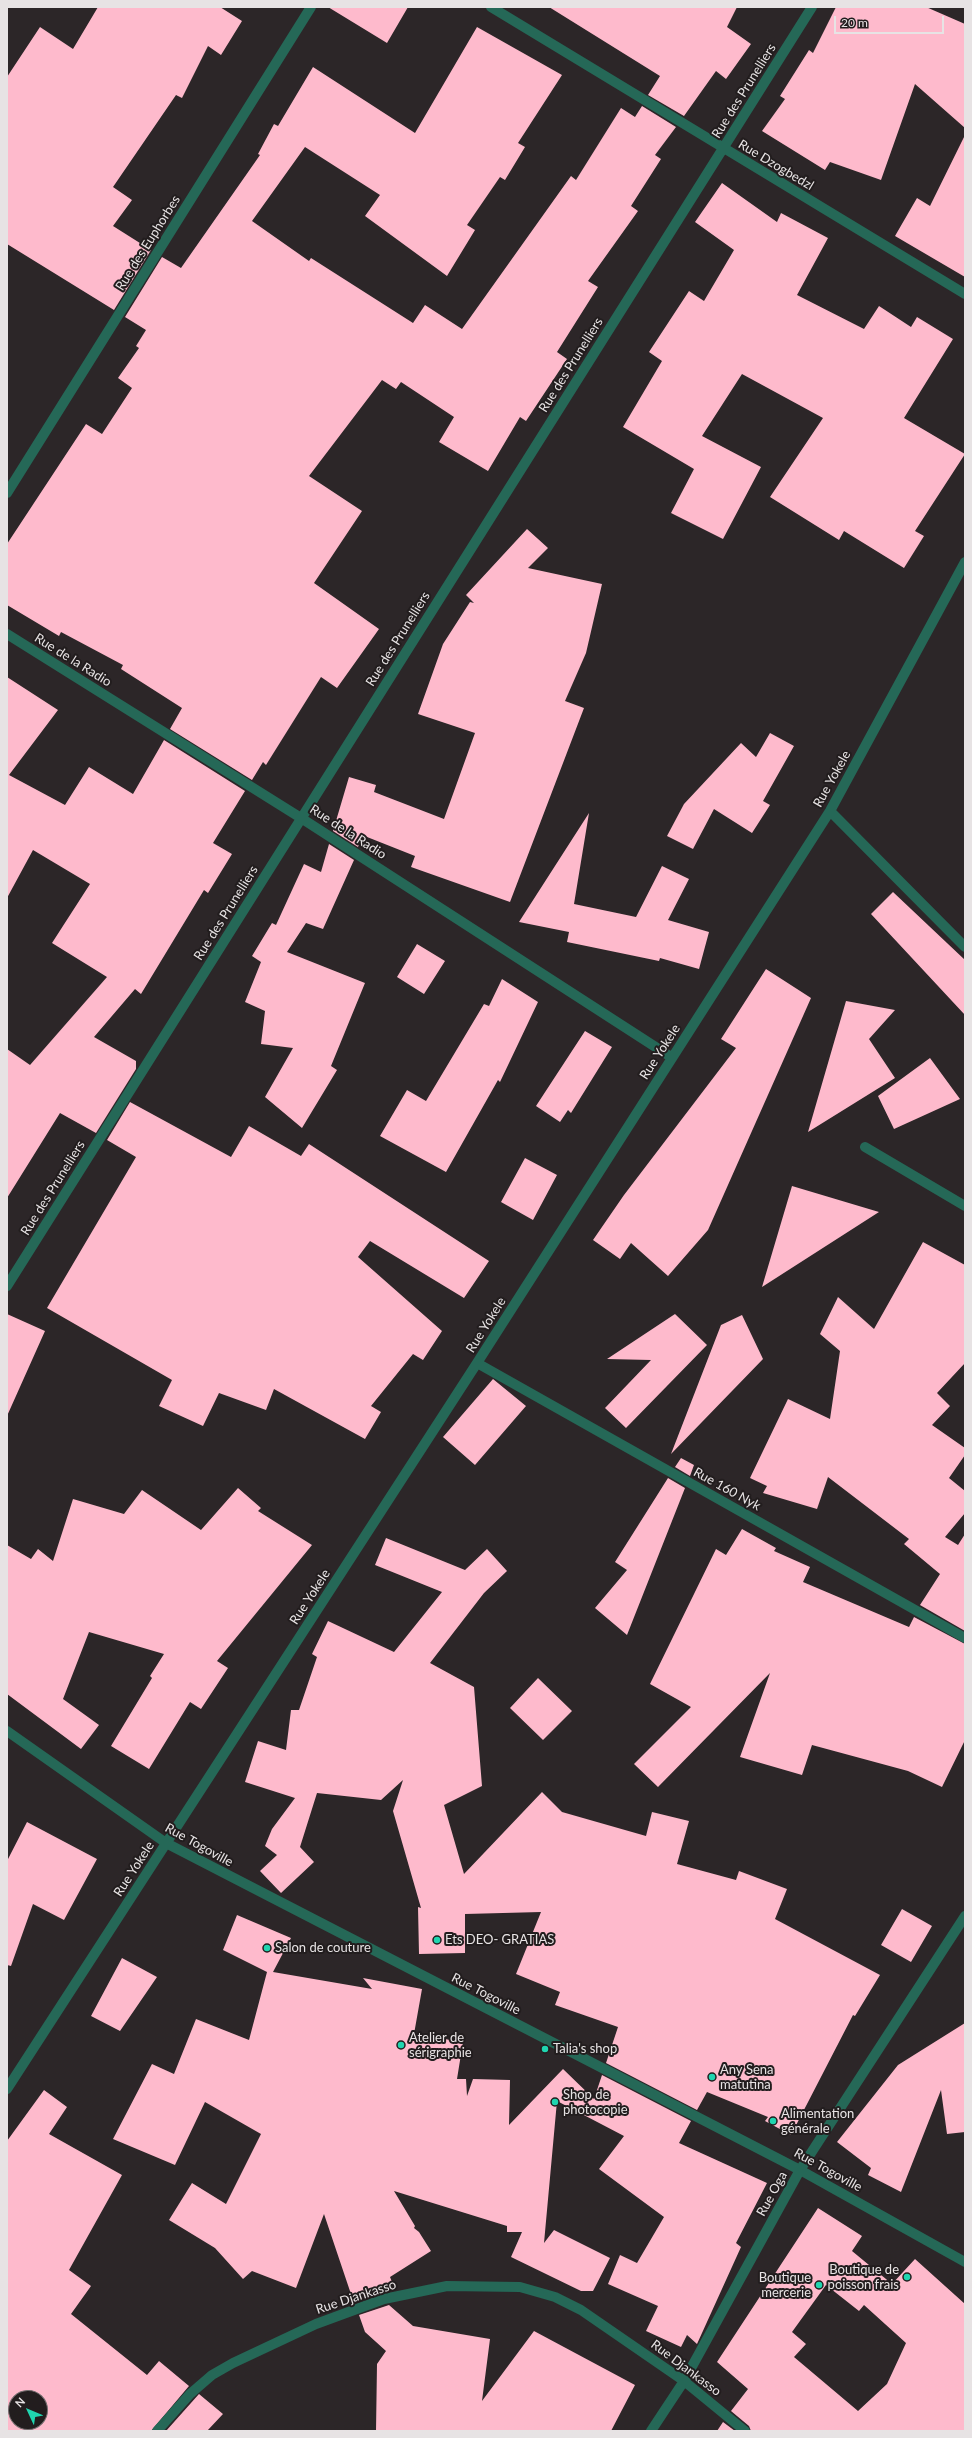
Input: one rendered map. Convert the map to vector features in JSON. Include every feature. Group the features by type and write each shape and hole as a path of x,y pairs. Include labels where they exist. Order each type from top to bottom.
{"street":[{"name":"Rue des Euphorbes","path":"7,493 310,7"},
{"name":"Rue Dzogbedzl","path":"491,7 965,294"},
{"name":"Rue des Prunelliers","path":"7,1286 812,7"},
{"name":"Rue Yokele","path":"7,2089 477,1363 830,811 965,562"},
{"name":"Rue de la Radio","path":"7,634 301,818 671,1058"},
{"path":"830,811 965,947"},
{"path":"865,1147 965,1206"},
{"name":"Rue 160 Nyk","path":"477,1363 965,1638"},
{"name":"Rue Togoville","path":"7,1731 166,1843 800,2170 965,2262"},
{"name":"Rue Oga","path":"651,2431 684,2380 800,2170 965,1916"},
{"name":"Rue Djankasso","path":"157,2431 190,2394 212,2375 233,2363 316,2324 384,2299 447,2286 520,2286 555,2297 581,2310 684,2380 745,2431"}],"building":[{"path":"98,7 220,7 242,21 221,55 208,46 182,98 176,95 113,187 132,200 113,226 151,250 114,310 7,244 7,77 40,27 73,49"},
{"path":"328,7 408,7 387,43"},
{"path":"549,7 737,7 727,27 751,44 726,79 716,71 684,116 648,95 660,76"},
{"path":"836,7 926,7 965,24 965,128 915,84 881,180 830,162 825,170 762,131 785,99 780,96 809,50 813,53"},
{"path":"477,27 562,75 518,143 525,147 505,180 500,177 467,225 475,230 447,276 365,216 380,195 305,147 252,221 309,261 311,258 413,323 425,305 462,329 571,176 576,180 621,108 635,117 642,106 676,127 655,155 661,159 631,206 638,211 588,281 598,287 557,352 567,359 526,421 520,417 488,471 439,442 454,417 401,382 396,389 382,380 309,476 362,511 314,583 379,629 337,688 321,677 266,765 263,762 252,780 170,729 182,708 121,669 123,665 61,632 59,636 7,605 7,544 86,424 102,434 132,388 118,378 139,348 136,346 146,330 125,317 162,257 181,268 260,155 258,154 274,124 278,126 313,67 415,133"},
{"path":"965,135 965,277 895,236 917,198 930,206"},
{"path":"722,183 777,222 781,213 828,238 797,295 864,329 879,306 911,327 917,317 953,339 904,418 965,454 915,531 924,536 904,568 844,531 839,540 770,497 823,418 742,374 702,436 761,467 723,539 671,513 694,469 623,427 662,361 649,352 689,291 704,301 734,250 695,222"},
{"path":"527,529 548,548 528,568 602,584 586,653 565,701 584,708 510,902 411,867 415,856 362,835 358,847 333,831 349,777 376,785 374,792 444,819 475,733 418,714 443,644 470,602 474,603 466,595"},
{"path":"7,677 58,710 9,775 65,805 89,767 133,794 164,740 245,791 213,843 232,854 208,893 204,890 141,994 135,989 94,1037 136,1061 136,1069 96,1133 60,1113 7,1198 7,1049 30,1065 107,977 52,943 90,884 33,850 7,898"},
{"path":"770,733 794,746 763,801 770,805 752,833 714,809 693,849 667,836 684,804 741,743 756,757"},
{"path":"589,813 574,904 636,917 662,866 689,879 668,920 709,932 699,969 660,958 659,961 567,942 569,932 519,922"},
{"path":"329,844 354,860 323,929 306,923 287,952 365,983 331,1066 337,1070 302,1128 265,1097 293,1048 261,1044 265,1011 245,1002 261,962 252,956 272,923 276,925 304,864 321,872"},
{"path":"893,892 965,960 965,1015 871,914"},
{"path":"417,944 445,961 424,994 397,977"},
{"path":"766,969 811,998 708,1230 668,1276 631,1243 620,1259 593,1240 624,1195 736,1048 721,1039"},
{"path":"502,979 538,1002 500,1082 498,1080 446,1172 380,1136 407,1090 426,1101 484,1004 489,1006"},
{"path":"846,1001 895,1010 869,1039 895,1078 808,1132"},
{"path":"585,1031 612,1047 571,1113 568,1110 560,1122 536,1106"},
{"path":"930,1058 960,1099 894,1129 878,1096"},
{"path":"130,1102 231,1157 249,1126 301,1156 309,1144 489,1261 464,1298 370,1241 358,1257 442,1331 423,1360 413,1354 371,1406 381,1412 365,1439 274,1389 266,1410 219,1393 203,1426 159,1406 172,1380 47,1308 136,1157 107,1140"},
{"path":"525,1158 557,1175 533,1220 501,1202"},
{"path":"792,1186 879,1212 762,1287"},
{"path":"923,1242 965,1265 965,1363 937,1393 950,1406 932,1425 965,1448 965,1455 949,1478 965,1491 965,1513 945,1537 958,1545 965,1534 965,1631 920,1605 940,1574 904,1544 909,1539 828,1477 817,1509 763,1493 767,1486 750,1478 788,1399 830,1419 840,1351 820,1334 838,1297 874,1329"},
{"path":"7,1314 45,1331 7,1416"},
{"path":"675,1314 707,1345 626,1428 605,1408 651,1360 607,1359"},
{"path":"742,1315 763,1359 671,1454 721,1325"},
{"path":"493,1379 526,1406 475,1465 443,1437"},
{"path":"681,1458 694,1465 690,1476 675,1467"},
{"path":"668,1478 685,1488 627,1635 595,1608 627,1570 615,1562"},
{"path":"238,1488 261,1508 258,1511 312,1545 217,1661 228,1668 201,1709 190,1702 149,1769 111,1746 152,1678 150,1676 164,1654 89,1632 63,1699 99,1725 81,1749 7,1694 7,1545 31,1559 38,1549 53,1561 73,1499 124,1514 142,1490 201,1530"},
{"path":"742,1529 776,1548 774,1551 810,1567 803,1582 909,1627 914,1617 965,1644 965,1740 942,1787 908,1771 812,1745 802,1775 740,1757 770,1673 658,1787 634,1764 691,1707 650,1684 716,1549 726,1555"},
{"path":"386,1538 465,1570 487,1549 507,1571 484,1593 430,1663 474,1687 482,1786 444,1805 464,1874 542,1792 562,1812 646,1836 652,1812 689,1821 677,1864 736,1880 739,1871 787,1889 775,1919 880,1975 855,2016 853,2015 791,2135 765,2121 768,2117 707,2092 697,2110 606,2063 618,2027 555,2005 560,1992 516,1974 541,1912 465,1914 465,1953 419,1954 418,1907 421,1908 393,1811 403,1780 381,1800 317,1793 300,1847 314,1862 281,1893 260,1871 277,1855 265,1846 272,1829 295,1798 245,1782 258,1741 286,1750 291,1710 299,1710 317,1657 312,1654 328,1621 394,1652 442,1592 375,1565"},
{"path":"538,1678 572,1711 543,1740 510,1708"},
{"path":"27,1822 97,1859 64,1920 33,1904 11,1966 7,1965 7,1861"},
{"path":"902,1909 932,1926 911,1962 881,1945"},
{"path":"237,1915 291,1938 273,1972 372,1989 363,1978 422,1989 414,2034 463,2042 457,2079 466,2079 467,2096 473,2079 510,2080 509,2125 563,2069 594,2099 602,2075 691,2121 679,2143 767,2183 736,2243 741,2247 697,2344 687,2335 681,2347 646,2331 658,2306 608,2284 620,2255 637,2263 664,2217 599,2169 624,2136 557,2101 544,2243 554,2230 610,2258 593,2291 581,2291 511,2257 522,2232 507,2232 507,2226 394,2191 415,2226 414,2228 419,2232 431,2251 390,2277 392,2282 372,2289 378,2294 354,2303 324,2214 296,2288 252,2271 243,2279 215,2248 169,2220 192,2183 226,2204 261,2134 205,2102 175,2165 113,2139 152,2064 174,2074 196,2019 249,2040 267,1972 223,1950"},
{"path":"122,1958 157,1977 120,2031 91,2016"},
{"path":"965,2023 965,2132 947,2134 941,2090 901,2192 868,2175 871,2168 837,2142 898,2065"},
{"path":"44,2090 67,2107 49,2134 122,2175 69,2270 91,2286 71,2314 147,2375 159,2361 189,2386 151,2431 7,2431 7,2141"},
{"path":"818,2208 862,2236 852,2251 892,2284 915,2259 965,2304 965,2431 751,2431 749,2426 731,2411 748,2389 717,2362","holes":["826,2285 859,2311 864,2305 906,2343 887,2384 858,2411 794,2357 806,2344 792,2332"]},
{"path":"389,2305 413,2326 490,2339 482,2401 534,2331 635,2385 611,2431 376,2431 377,2364 386,2351 365,2332 359,2315"},
{"path":"199,2394 223,2414 207,2431 166,2431"},
{"path":"723,2422 735,2431 717,2431"}],"place":[{"name":"Ets DEO- GRATIAS","path":"437,1940"},
{"name":"Salon de couture","path":"267,1948"},
{"name":"Atelier de sérigraphie","path":"401,2045"},
{"name":"Talia's shop","path":"545,2049"},
{"name":"Any Sena matutina","path":"712,2077"},
{"name":"Shop de photocopie","path":"555,2102"},
{"name":"Alimentation générale","path":"773,2121"},
{"name":"Boutique de poisson frais","path":"907,2277"},
{"name":"Boutique mercerie","path":"819,2285"}]}
